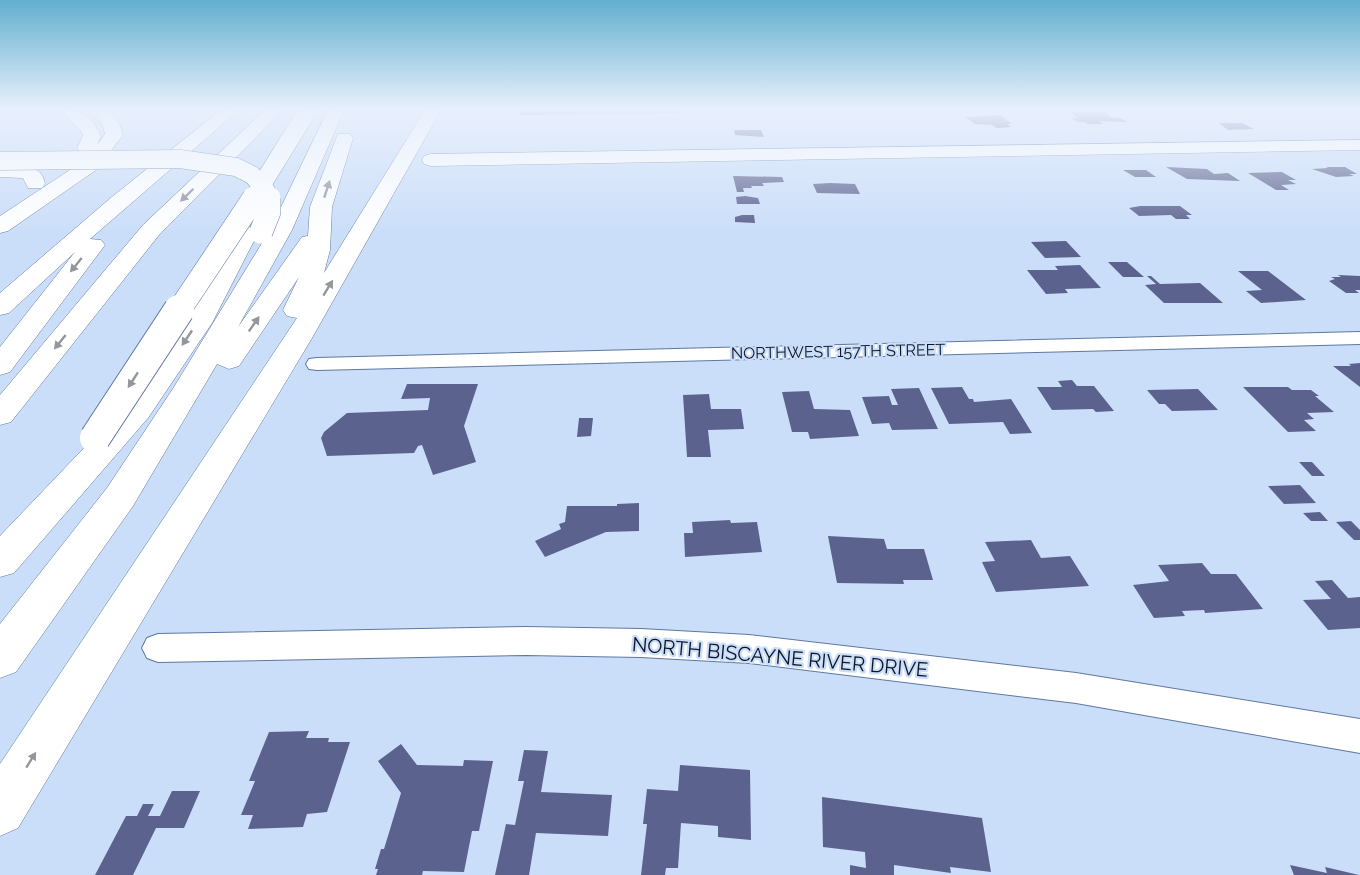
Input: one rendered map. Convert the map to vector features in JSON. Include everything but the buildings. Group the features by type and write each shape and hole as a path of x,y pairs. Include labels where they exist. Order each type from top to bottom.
{"main road":[{"path":"0,207 83,151"},
{"path":"0,226 88,166 102,151"},
{"path":"0,307 120,200 181,151"},
{"path":"0,415 151,231 233,151"},
{"path":"8,553 95,438 283,151"},
{"path":"8,553 138,411 263,232 312,151"},
{"path":"89,668 102,625 224,437 286,332 309,284 318,250 321,207 340,151"},
{"path":"0,810 298,338 409,151"},
{"path":"430,160 963,151"},
{"path":"0,161 180,159 236,167 252,175 265,189 270,199 263,232 189,387 120,497 0,658"},
{"path":"0,166 173,164 222,172 241,181 262,202 263,232"},
{"path":"0,171 28,172 34,176 35,184"},
{"path":"0,366 72,269 108,227 120,200"},
{"path":"0,678 134,496 319,228"}],"street":[{"name":"NORTHWEST 157TH STREET","path":"316,364 1360,338"},
{"name":"NORTH BISCAYNE RIVER DRIVE","path":"158,648 537,641 641,643 749,650 1076,688 1360,736"}]}
